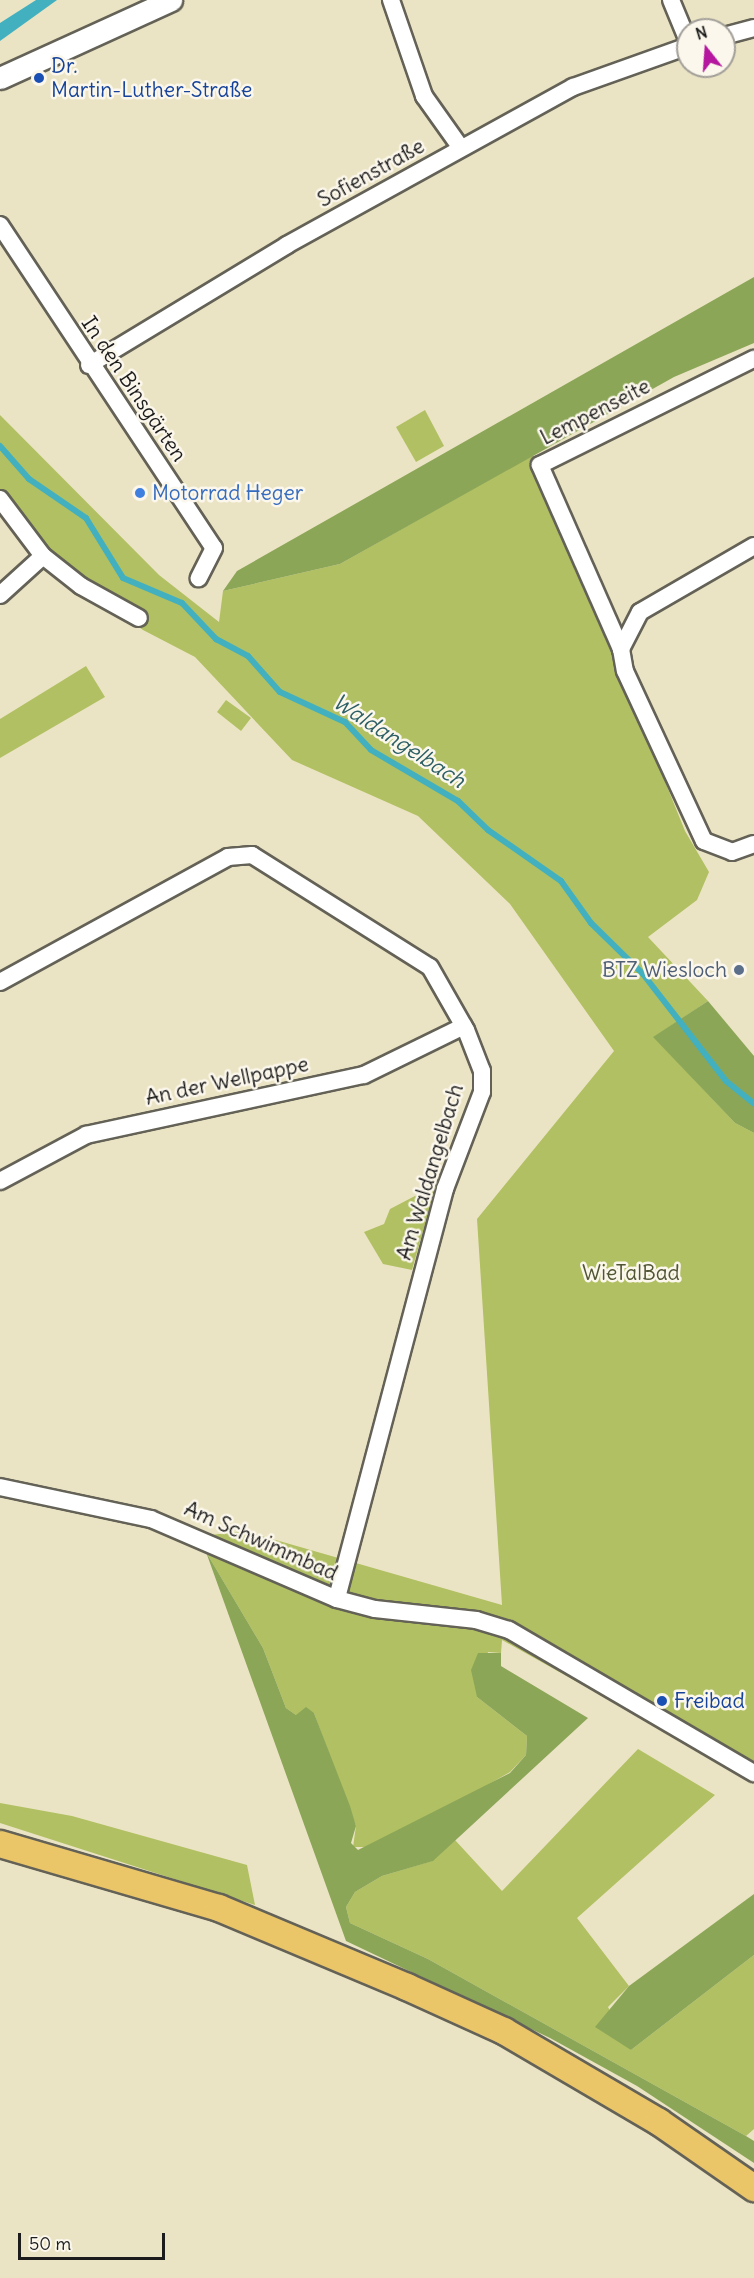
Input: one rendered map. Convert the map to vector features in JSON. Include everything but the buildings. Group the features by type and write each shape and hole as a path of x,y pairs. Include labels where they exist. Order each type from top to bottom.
{"main road":[{"path":"0,1844 219,1908 504,2031 659,2122 754,2188"}],"street":[{"path":"0,78 171,0"},
{"path":"391,0 424,96 461,148"},
{"path":"671,0 678,18"},
{"path":"736,33 754,28"},
{"name":"Sofienstraße","path":"89,364 155,321 573,87 676,50"},
{"name":"In den Binsgärten","path":"0,225 89,364 214,548 199,578"},
{"name":"Lempenseite","path":"754,358 540,465 621,650 625,671 704,841 732,852 754,844"},
{"path":"0,499 43,556 81,586 140,618"},
{"path":"621,650 640,612 754,546"},
{"path":"0,595 43,556"},
{"name":"Am Waldangelbach","path":"0,982 228,857 243,855 263,860 418,958 436,976 464,1026 482,1071 482,1092 445,1189 338,1599"},
{"name":"An der Wellpappe","path":"0,1181 86,1135 364,1075 464,1026"},
{"name":"Am Schwimmbad","path":"0,1486 151,1519 338,1599 476,1620 509,1630 754,1773"}],"green space":[{"path":"754,277 754,343 674,377 340,564 223,591 237,571"},
{"path":"425,410 444,446 416,462 396,427"},
{"name":"WieTalBad","path":"0,415 159,575 219,622 223,591 340,564 533,455 685,831 709,872 697,900 648,937 708,1001 654,1037 735,1123 754,1133 754,1781 502,1640 501,1653 488,1652 477,1697 527,1736 526,1755 510,1772 449,1807 368,1847 353,1847 356,1826 314,1713 296,1715 286,1708 263,1648 206,1552 211,1535 244,1531 502,1605 477,1219 614,1051 510,904 418,816 292,760 195,657 143,630 81,586 0,499"},
{"path":"86,666 105,697 0,758 0,719"},
{"path":"226,700 251,718 241,731 217,712"},
{"path":"708,1001 754,1056 754,1133 735,1123 653,1037"},
{"path":"436,1185 412,1270 383,1264 364,1232 384,1224 390,1209"},
{"path":"206,1552 263,1648 286,1708 296,1715 306,1707 314,1713 350,1806 356,1826 351,1843 358,1850 510,1773 526,1755 527,1736 477,1697 471,1670 478,1653 501,1653 501,1666 588,1718 433,1861 382,1876 355,1892 346,1907 350,1923 428,1959 746,2136 754,2141 754,2163 637,2086 550,2038 346,1941"},
{"path":"638,1749 715,1795 577,1918 629,1986 608,2007 631,2050 754,1955 754,2129 746,2136 428,1959 350,1923 346,1907 355,1892 382,1876 432,1861 455,1840 502,1891"},
{"path":"0,1803 72,1816 247,1865 255,1905 0,1823"},
{"path":"754,1894 754,1955 631,2050 595,2027 629,1986"}],"water":[{"path":"36,0 57,0 0,41 0,23"}],"waterway":[{"name":"Waldangelbach","path":"0,446 29,479 86,518 123,578 182,603 216,639 248,656 280,692 345,722 371,750 458,801 488,830 561,881 591,923 643,974 726,1081 754,1104"}],"place":[{"name":"Dr. Martin-Luther-Straße","path":"39,78"},
{"name":"Motorrad Heger","path":"140,493"},
{"name":"BTZ Wiesloch","path":"739,970"},
{"name":"Freibad","path":"662,1701"}]}
